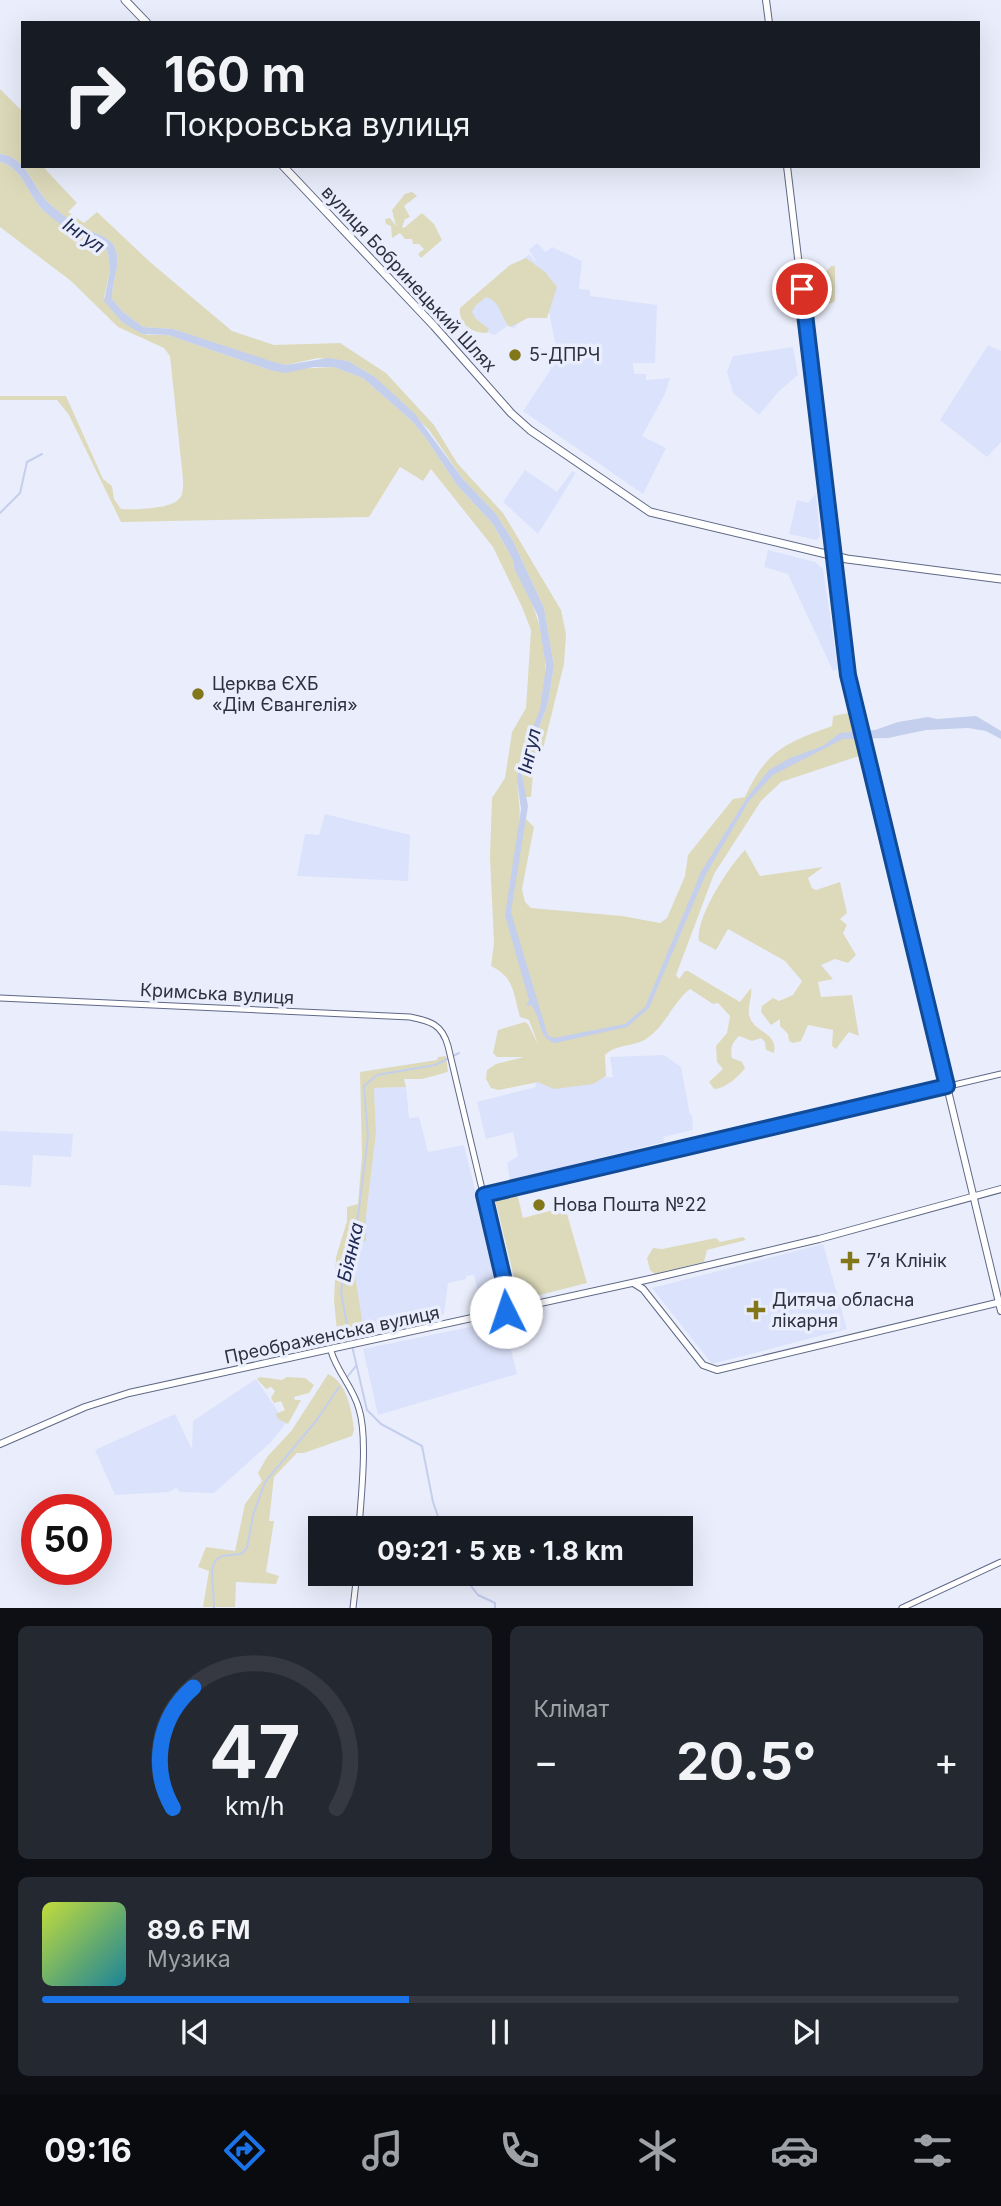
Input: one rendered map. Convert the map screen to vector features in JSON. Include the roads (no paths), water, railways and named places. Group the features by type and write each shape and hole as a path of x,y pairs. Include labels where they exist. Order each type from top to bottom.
{"main road":[{"path":"125,0 145,21"},
{"path":"766,0 769,21"},
{"name":"вулиця Бобринецький Шлях","path":"285,168 434,326 511,414 530,430 650,512 879,565 1001,579"},
{"path":"787,168 848,675 1001,1311"},
{"name":"Преображенська вулиця","path":"0,1444 85,1407 130,1393 633,1283 819,1239 1001,1189"},
{"path":"633,1283 643,1289 708,1369 726,1369 1000,1302"}],"street":[{"name":"Кримська вулиця","path":"0,998 410,1017 432,1021 443,1032 449,1046 484,1195"},
{"path":"511,1311 484,1195 1001,1074"},
{"path":"331,1351 334,1364 359,1409 359,1516"},
{"path":"902,1608 1001,1562"},
{"path":"353,1608 356,1586"}],"water":[{"name":"Інгул","path":"0,154 17,161 45,199 60,213 111,242 117,259 112,299 123,312 143,327 173,329 286,365 328,358 348,361 375,377 415,414 463,479 496,514 513,541 544,608 554,666 548,703 522,775 528,806 511,912 548,1036 554,1038 625,1024 645,1007 701,872 746,799 769,770 790,758 823,746 840,733 875,730 898,722 928,717 937,719 976,716 1001,731 1001,739 986,731 968,728 926,730 888,738 843,739 773,775 749,801 706,874 649,1008 627,1027 555,1043 549,1040 542,1032 531,1005 526,1006 529,1000 505,915 521,809 518,768 540,709 546,666 538,616 514,568 513,560 493,524 457,485 412,421 363,378 334,367 314,367 285,373 270,370 168,335 142,334 122,322 104,301 110,271 108,252 99,244 75,234 43,210 20,176 8,165 0,162"}],"waterway":[{"path":"0,513 20,493 27,462 42,454"},
{"name":"Біянка","path":"350,1341 341,1292 346,1257 358,1217 368,1136 364,1086 377,1075 435,1065 459,1053"},
{"name":"Біянка","path":"352,1346 367,1410 381,1424 422,1446 438,1516"},
{"path":"348,1376 356,1366"},
{"path":"214,1608 212,1569 215,1561 222,1556 241,1554 247,1548 253,1515 265,1482 316,1421 339,1387"},
{"name":"Біянка","path":"471,1586 478,1595 495,1603 495,1608"}],"place":[{"name":"5-ДПРЧ","path":"515,355"},
{"name":"Церква ЄХБ «Дім Євангелія»","path":"198,694"},
{"name":"Нова Пошта №22","path":"539,1205"},
{"name":"7ʼя Клінік","path":"850,1261"},
{"name":"Дитяча обласна лікарня","path":"756,1310"}]}
